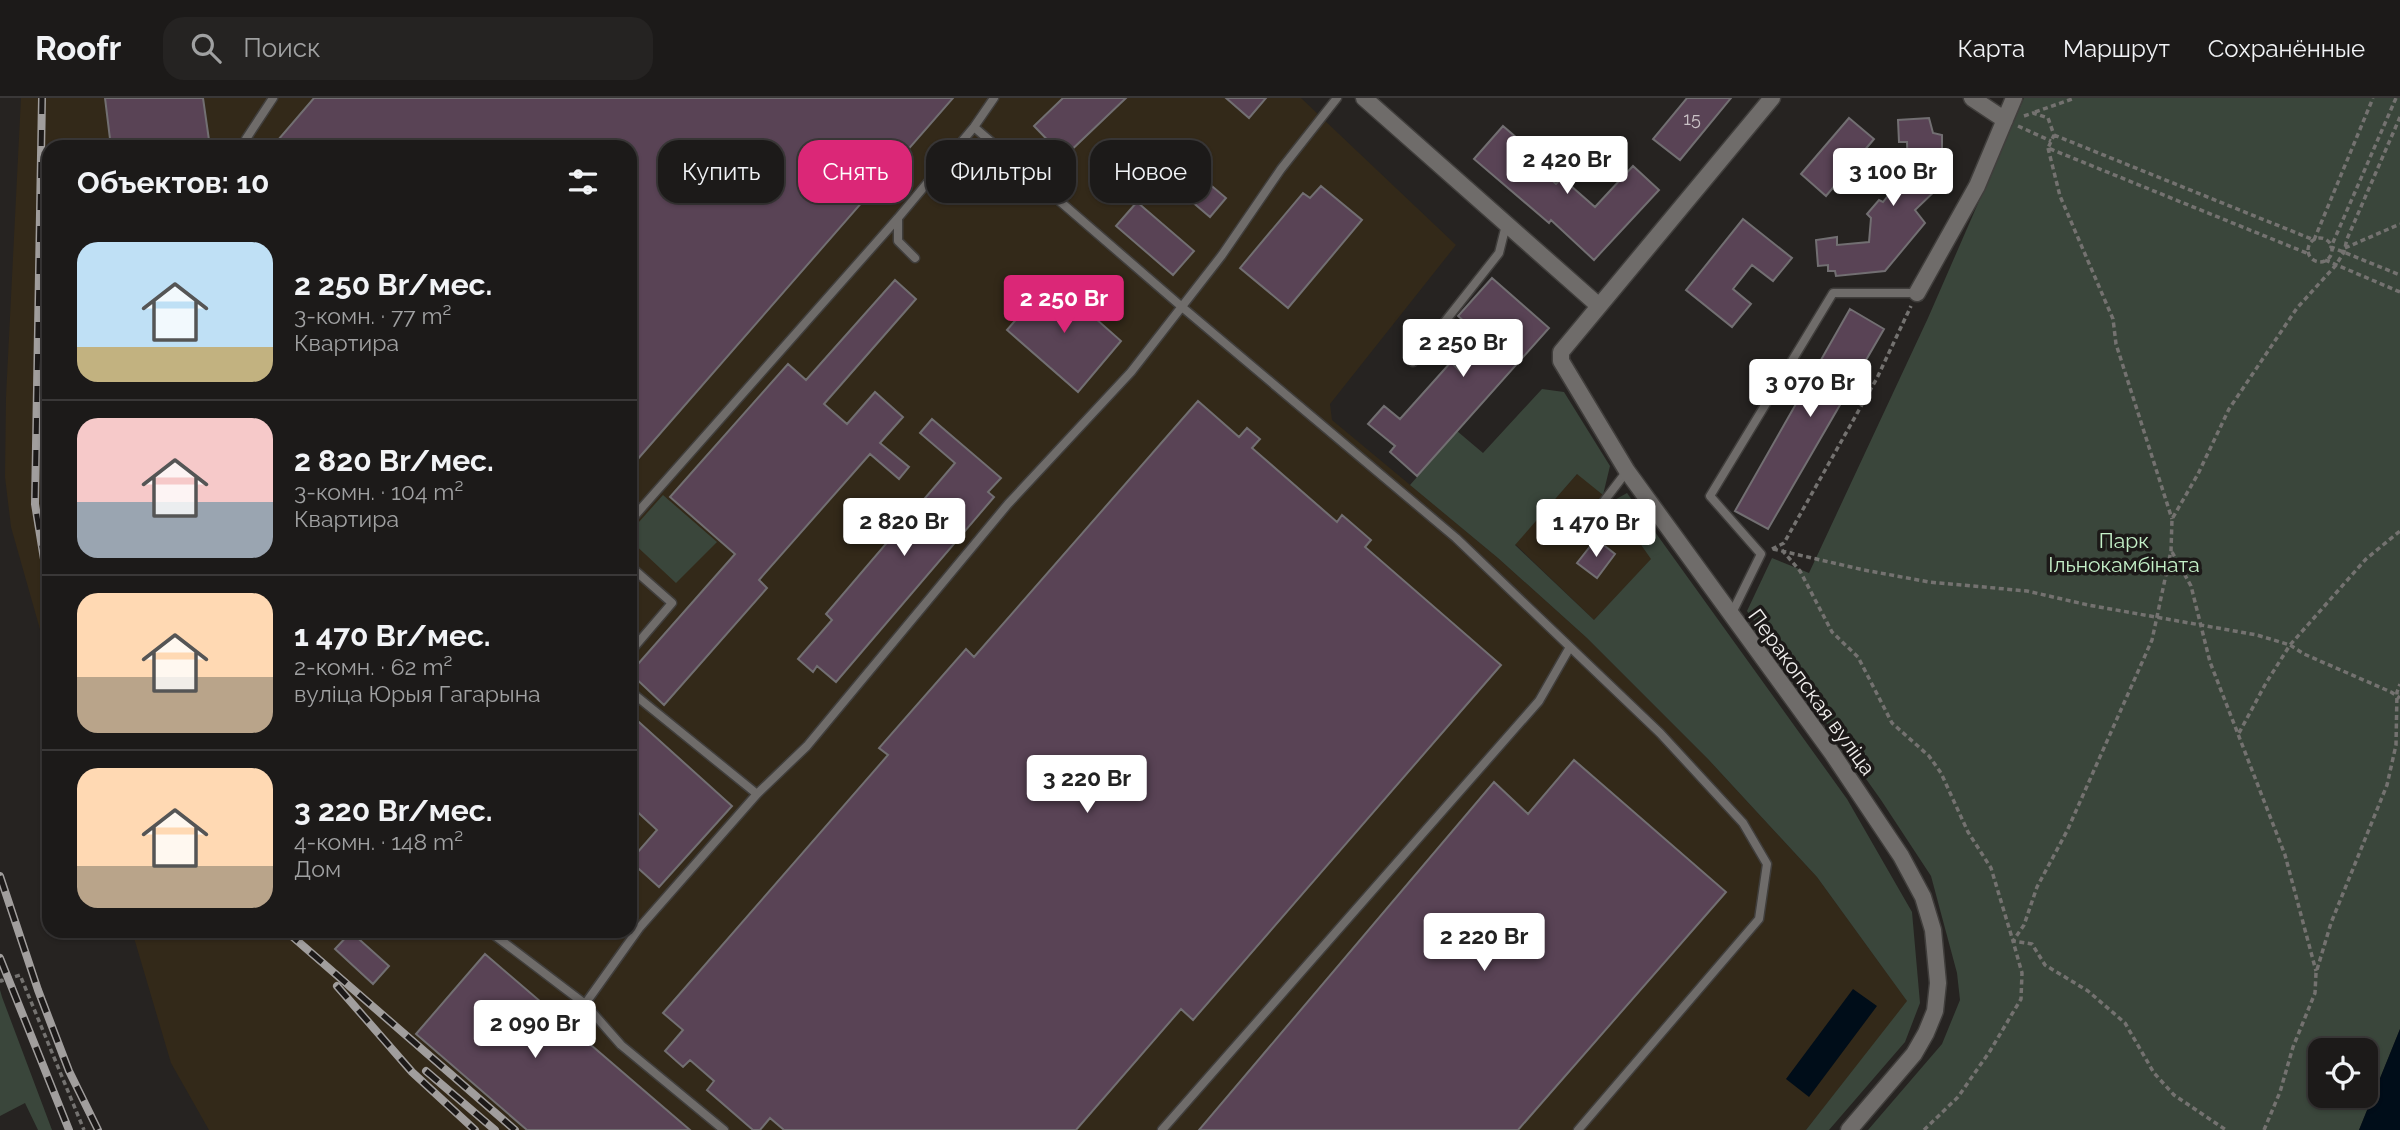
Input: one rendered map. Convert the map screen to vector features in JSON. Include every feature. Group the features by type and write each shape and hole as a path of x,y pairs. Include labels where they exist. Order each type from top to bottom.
{"street":[{"path":"1364,98 1599,306"},
{"path":"1731,615 1628,471 1561,361 1561,352 1772,98"},
{"path":"1972,98 2005,120"},
{"path":"1917,293 1967,207 2014,98"},
{"name":"Перакопская вуліца","path":"1731,615 1832,753 1901,856 1923,897 1933,930 1938,983 1935,1011 1926,1033 1914,1054 1849,1130"}],"lane":[{"path":"246,140 273,98"},
{"path":"637,512 898,218 974,127 994,98"},
{"path":"637,932 757,794 807,746 1008,504 1131,372 1222,255 1281,169 1337,98"},
{"path":"974,127 1456,538 1660,733 1742,823 1767,864 1759,919 1578,1130"},
{"path":"898,218 898,241 915,258"},
{"path":"1413,362 1499,253 1506,225"},
{"path":"1761,554 1710,496 1833,293 1917,293"},
{"path":"1612,532 1598,509 1628,471"},
{"name":"Перакопская вуліца","path":"1731,615 1761,554"},
{"path":"637,572 672,603 637,644"},
{"path":"1162,1130 1539,701 1570,647"},
{"path":"637,697 757,794"},
{"path":"498,938 585,1004 621,1045 724,1130"},
{"path":"585,1004 633,938"}],"path":[{"path":"2005,120 2075,98"},
{"path":"2308,254 2309,246 2314,240 2373,98"},
{"path":"2325,260 2329,257 2396,98"},
{"path":"2013,940 2024,925 2038,887 2067,831 2152,640 2171,551 2172,519 2116,344 2113,319 2060,196 2048,148 2053,135 2048,118 2033,113"},
{"path":"2172,519 2198,474 2229,409 2297,308 2336,265 2400,117"},
{"path":"2005,120 2051,141"},
{"path":"2053,135 2314,240 2325,240 2331,247 2400,275"},
{"path":"2048,148 2308,254 2315,261 2325,260 2400,292"},
{"path":"2343,250 2400,224"},
{"path":"1761,554 1784,543 1877,378 1917,293"},
{"path":"2239,733 2290,645 2366,559 2400,531"},
{"path":"1773,548 1864,570 1929,582 2027,591 2088,605 2256,635 2290,645 2399,697"},
{"path":"1782,550 1800,571 1832,632 1858,657 1892,723 1930,756 1941,774 1963,822 1991,867 2022,973 2021,999 1990,1052 1958,1097 1924,1130"},
{"path":"2171,551 2191,586 2210,663 2285,855 2316,972"},
{"path":"2264,1130 2315,993 2316,972 2331,923 2387,785 2396,745 2400,684"},
{"path":"2013,940 2032,944 2045,965 2088,991 2115,1012 2125,1023 2137,1048 2154,1073 2174,1095 2225,1130"},
{"path":"0,979 1,981 20,975 84,1130"}],"shaded area":[{"path":"21,98 1301,98 1456,245 1330,404 1332,420 1498,558 1587,638 1708,759 1817,877 1908,1002 1806,1130 209,1130 171,1063 134,938 637,938 637,140 42,140 42,636 11,527 5,477 6,397"},
{"path":"1578,473 1611,502 1652,559 1594,620 1515,544"}],"green space":[{"name":"Парк Ільнокамбіната","path":"2024,98 2400,98 2400,1029 2378,1083 2378,1038 2308,1038 2308,1108 2368,1108 2359,1130 1868,1130 1942,1044 1960,1000 1957,973 1931,876 1881,800 1747,611 1772,558 1809,573 1928,318"},
{"path":"1542,389 1564,392 1610,466 1603,495 1577,474 1515,545 1594,620 1651,559 1611,502 1627,493 1847,799 1912,912 1920,1003 1905,1042 1829,1130 1806,1130 1907,1001 1817,877 1708,759 1587,638 1498,558 1410,485 1457,431 1483,453"},
{"path":"663,495 717,542 676,583 637,547 637,524"},
{"path":"0,990 52,1130 38,1130 25,1103 0,1116"}],"water":[{"path":"1853,989 1877,1006 1809,1097 1786,1079"},
{"path":"2400,1029 2400,1130 2359,1130 2368,1108 2378,1108 2378,1083"}],"building":[{"path":"105,98 203,98 209,140 110,140"},
{"path":"314,98 953,98 912,145 912,140 798,140 798,203 861,203 637,460 637,140 278,140"},
{"path":"1063,98 1126,98 1076,146 1076,140 1048,140 1034,126"},
{"path":"1226,98 1266,98 1249,118"},
{"path":"1687,98 1731,98 1680,160 1653,139"},
{"path":"1849,118 1874,139 1826,196 1801,174"},
{"path":"1929,118 1933,133 1942,135 1942,184 1915,210 1925,223 1885,271 1836,276 1835,271 1828,271 1828,265 1818,266 1816,240 1837,237 1837,245 1869,242 1871,218 1867,214 1879,200 1883,202 1894,188 1895,174 1908,172 1907,142 1899,142 1898,120"},
{"path":"1503,126 1518,139 1513,146 1556,184 1562,178 1595,207 1633,166 1659,190 1594,260 1551,220 1549,223 1474,159"},
{"path":"1211,185 1226,198 1210,217 1193,203 1211,203"},
{"path":"1321,186 1362,220 1288,308 1240,268 1303,193 1310,198"},
{"path":"1138,203 1194,251 1173,275 1116,226"},
{"path":"1743,219 1792,258 1773,281 1752,265 1733,289 1751,304 1732,327 1686,290"},
{"path":"1492,278 1549,328 1417,476 1390,452 1395,446 1368,424 1384,406 1400,419 1451,362 1461,372 1488,342 1458,316"},
{"path":"1051,279 1121,341 1078,392 1007,330"},
{"path":"895,280 916,299 824,404 847,424 875,392 903,417 880,443 909,467 899,479 870,454 759,580 767,588 664,705 637,680 637,665 735,554 670,497 788,364 806,380"},
{"path":"1850,309 1884,329 1768,529 1735,511"},
{"path":"1198,401 1239,437 1247,428 1260,439 1252,448 1337,522 1342,515 1371,540 1365,547 1501,665 1193,1020 1181,1009 1076,1130 784,1130 770,1118 760,1130 753,1130 707,1090 714,1081 690,1060 683,1067 665,1051 683,1030 663,1013 888,755 879,748 966,649 974,657"},
{"path":"932,419 1001,478 988,492 994,497 836,682 817,666 813,672 798,659 832,620 826,614 955,463 920,433"},
{"path":"1596,539 1615,554 1597,578 1577,563"},
{"path":"637,720 732,806 659,887 637,867 637,853 657,830 637,811"},
{"path":"1574,760 1726,892 1518,1130 1199,1130 1494,782 1528,814"},
{"path":"345,938 358,938 389,966 373,984 335,949"},
{"path":"485,954 690,1130 527,1130 416,1034"}],"railway":[{"path":"42,98 35,504 42,547"},
{"path":"0,876 38,990 69,1071 98,1130"},
{"path":"294,938 515,1130"},
{"path":"0,958 69,1130"},
{"path":"337,986 412,1072 475,1130"},
{"path":"426,1071 495,1130"}]}
